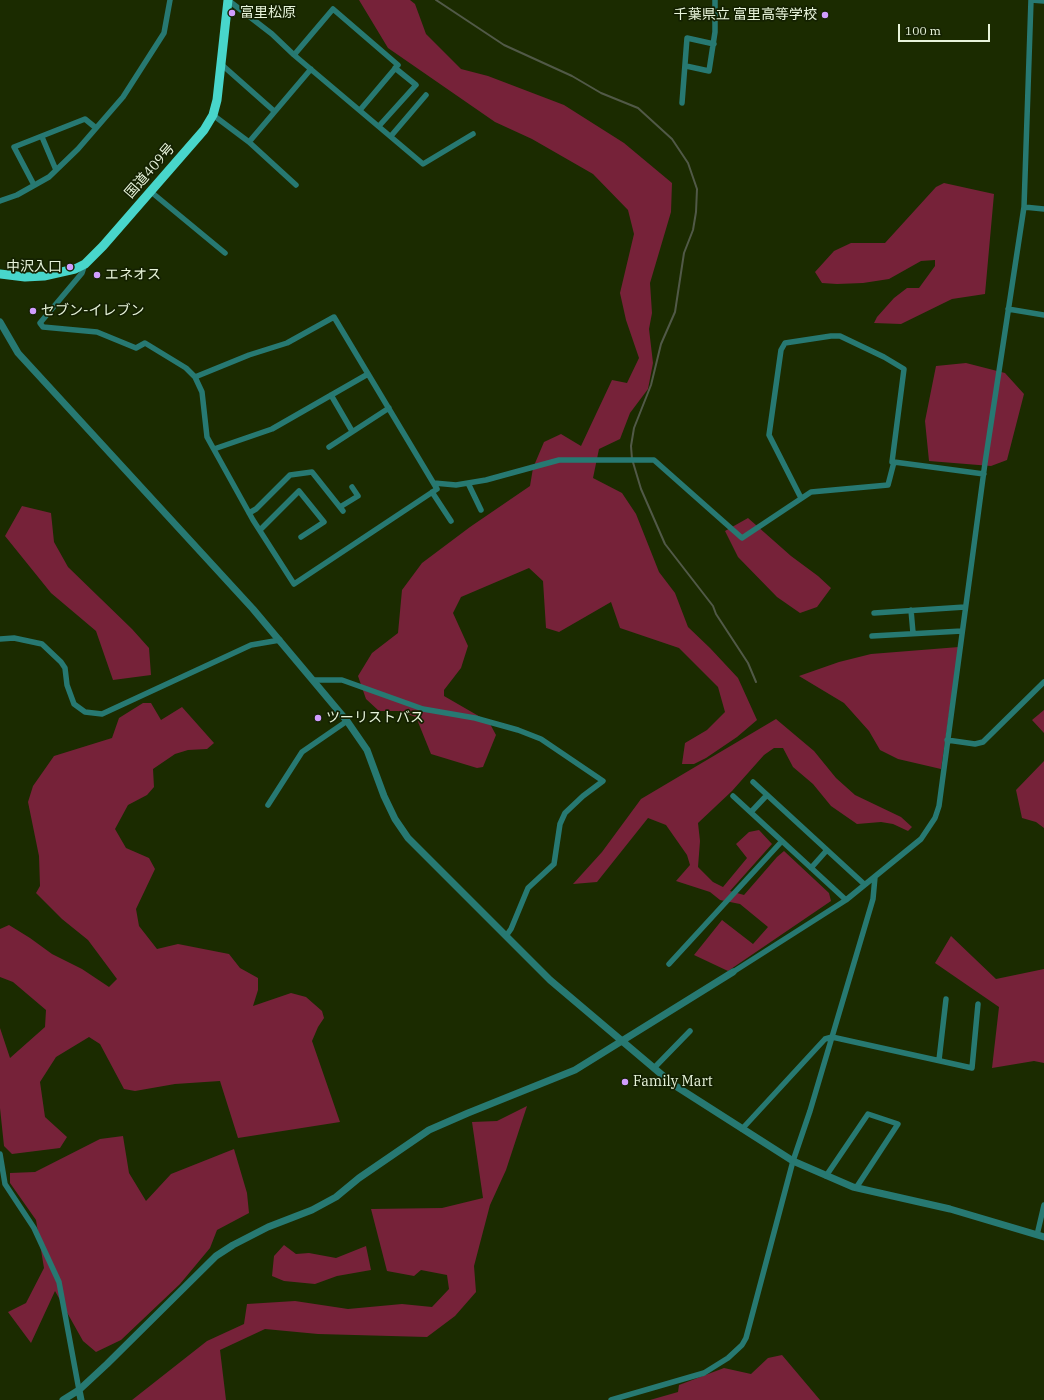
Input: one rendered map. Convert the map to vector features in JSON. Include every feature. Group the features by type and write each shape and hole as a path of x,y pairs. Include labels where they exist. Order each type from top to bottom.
{"highway":[{"name":"国道409号","path":"0,274 25,277 44,276 75,269 84,264 103,246 204,130 213,115 217,100 228,0"}],"street":[{"path":"0,201 18,195 48,177 96,128 122,97 164,33 170,0"},
{"path":"228,0 272,34 294,55 423,164 473,134"},
{"path":"686,66 709,71 714,44 715,0"},
{"path":"63,1400 79,1390 216,1256 233,1245 268,1227 312,1210 336,1198 359,1178 429,1130 575,1070 846,900 920,839 931,826 939,806 965,607 1024,208 1031,0 1044,1"},
{"path":"294,55 333,9 398,65 360,110"},
{"path":"682,103 687,38 714,44"},
{"path":"221,64 274,111"},
{"path":"379,126 416,85 395,68"},
{"path":"249,142 311,69"},
{"path":"391,136 426,95"},
{"path":"213,115 249,142 296,185"},
{"path":"34,185 14,147 85,120 96,128"},
{"path":"42,137 56,170"},
{"path":"150,192 225,253"},
{"path":"1024,208 1044,209"},
{"path":"84,264 82,273 40,322 43,327 97,332 136,348 145,343 186,368 195,377 202,392 207,437 249,513 294,584 437,489 334,317 287,343 249,355 195,377"},
{"path":"1008,309 1044,315"},
{"path":"0,322 18,353 280,640 347,721 367,750 384,796 395,819 408,838 550,980 622,1041 692,1098 793,1161 856,1188 950,1209 1040,1236 1044,1205"},
{"path":"434,483 456,485 468,483 518,473 559,460 654,460 742,538 811,492 888,485 894,462 892,462 904,368 840,336 785,343 781,350 769,435 801,498"},
{"path":"214,449 272,429 368,374"},
{"path":"331,395 352,431"},
{"path":"328,447 388,408"},
{"path":"894,462 984,474"},
{"path":"249,513 256,509 290,475 312,472 341,509 358,496 352,487"},
{"path":"468,483 481,510"},
{"path":"260,530 299,491 324,522 300,537"},
{"path":"432,492 451,521"},
{"path":"874,613 965,607"},
{"path":"911,610 913,633"},
{"path":"872,636 962,631"},
{"path":"0,639 14,638 42,644 61,662 65,668 67,685 74,704 85,712 102,714 251,645 280,640"},
{"path":"313,680 342,680 423,709 475,718 518,730 541,739 603,781 583,796 565,814 560,824 554,864 528,888 511,929 506,936"},
{"path":"948,740 975,744 983,742 1044,682"},
{"path":"268,805 302,752 347,721"},
{"path":"753,782 864,884"},
{"path":"751,812 767,795"},
{"path":"732,796 846,900"},
{"path":"669,964 782,841"},
{"path":"810,868 827,850"},
{"path":"611,1400 704,1373 722,1362 742,1345 748,1333 793,1161 810,1111 874,899 875,877"},
{"path":"939,1060 946,999"},
{"path":"742,1129 825,1039 832,1037 972,1068 978,1004"},
{"path":"654,1068 690,1030"},
{"path":"826,1176 868,1114 898,1124 856,1188"},
{"path":"0,1154 5,1184 34,1228 59,1282 82,1400"}],"shaded area":[{"path":"359,0 410,0 415,4 426,34 461,69 488,76 564,105 624,143 672,183 671,212 650,283 652,313 649,329 653,363 648,389 630,413 620,439 599,449 593,478 622,493 636,514 659,572 675,593 688,627 738,678 757,720 737,737 706,758 694,764 682,764 685,743 707,730 725,712 718,687 679,648 620,628 611,602 559,632 546,628 543,581 529,568 461,597 453,613 468,646 461,668 444,690 444,696 489,722 496,735 483,767 477,768 431,754 416,717 398,711 379,711 366,699 358,676 372,653 398,633 402,590 422,563 470,527 530,486 533,468 544,442 561,434 581,446 612,380 627,383 639,358 626,320 620,293 634,234 628,210 593,174 532,139 495,122 388,48"},
{"path":"944,183 994,194 985,294 952,299 901,324 874,323 877,317 894,298 907,288 919,288 935,266 935,260 921,261 889,279 863,283 822,283 815,272 834,251 851,243 885,243 936,187"},
{"path":"966,363 1005,373 1024,394 1007,460 991,466 929,461 925,421 936,366"},
{"path":"22,506 51,513 54,542 68,567 132,629 149,648 151,675 113,680 96,631 51,593 5,536"},
{"path":"748,518 791,556 818,576 831,588 817,607 800,613 777,597 738,557 725,531"},
{"path":"959,647 941,769 898,759 880,750 869,731 844,703 799,676 839,662 871,654"},
{"path":"143,703 151,703 161,720 182,707 214,743 207,749 188,750 175,754 153,769 154,787 147,795 128,805 115,829 126,848 149,858 155,869 136,909 139,926 157,949 178,944 229,954 240,968 258,978 258,990 253,1006 291,993 306,997 322,1011 324,1018 312,1041 340,1122 238,1138 220,1081 175,1084 135,1091 124,1089 100,1044 89,1037 56,1057 40,1082 45,1117 67,1137 60,1148 12,1154 4,1146 0,1108 0,1028 10,1058 45,1027 46,1010 13,982 0,977 0,929 9,925 52,954 82,969 109,987 117,979 88,940 62,919 36,893 40,886 39,856 28,802 33,786 54,756 112,738 119,718"},
{"path":"1044,710 1044,733 1032,720"},
{"path":"776,719 814,751 836,778 855,795 901,817 912,827 908,831 893,824 881,822 857,824 831,806 813,784 793,767 783,748 774,748 764,755 732,791 698,823 700,841 698,867 713,882 723,887 747,858 736,844 749,832 759,830 772,844 730,891 744,895 784,851 829,893 831,901 728,971 694,955 722,920 753,944 768,927 740,904 720,900 710,892 676,881 690,865 687,855 666,825 648,818 597,882 573,884 602,852 641,799"},
{"path":"1044,761 1044,828 1036,822 1022,818 1016,790"},
{"path":"951,936 996,979 1044,969 1044,1063 1034,1061 992,1068 999,1007 935,963"},
{"path":"527,1106 506,1170 490,1205 474,1266 476,1292 455,1316 427,1337 318,1334 265,1329 220,1350 226,1400 132,1400 207,1341 244,1324 247,1304 295,1301 348,1309 402,1304 432,1307 449,1289 447,1275 421,1270 414,1276 387,1271 371,1209 442,1208 483,1198 472,1122 497,1121"},
{"path":"123,1136 129,1173 146,1201 171,1174 234,1149 247,1193 249,1213 217,1230 210,1248 180,1284 121,1340 96,1352 83,1341 55,1291 31,1343 8,1312 26,1303 44,1268 36,1220 10,1183 10,1173 35,1172 100,1139"},
{"path":"284,1245 296,1254 309,1253 336,1258 366,1246 371,1270 337,1276 315,1284 284,1281 272,1276 274,1256"},
{"path":"782,1355 820,1400 650,1400 678,1392 679,1385 724,1368 751,1374 768,1358"}],"waterway":[{"path":"436,0 504,45 572,76 601,93 638,108 672,139 688,163 697,189 696,212 693,230 684,253 675,312 661,344 651,385 634,428 631,446 632,459 641,489 665,544 713,606 716,614 748,663 756,682"}],"place":[{"name":"富里松原","path":"232,13"},
{"name":"千葉県立 富里高等学校","path":"825,15"},
{"name":"中沢入口","path":"70,267"},
{"name":"エネオス","path":"97,275"},
{"name":"セブン-イレブン","path":"33,311"},
{"name":"ツーリストバス","path":"318,718"},
{"name":"Family Mart","path":"625,1082"}]}
